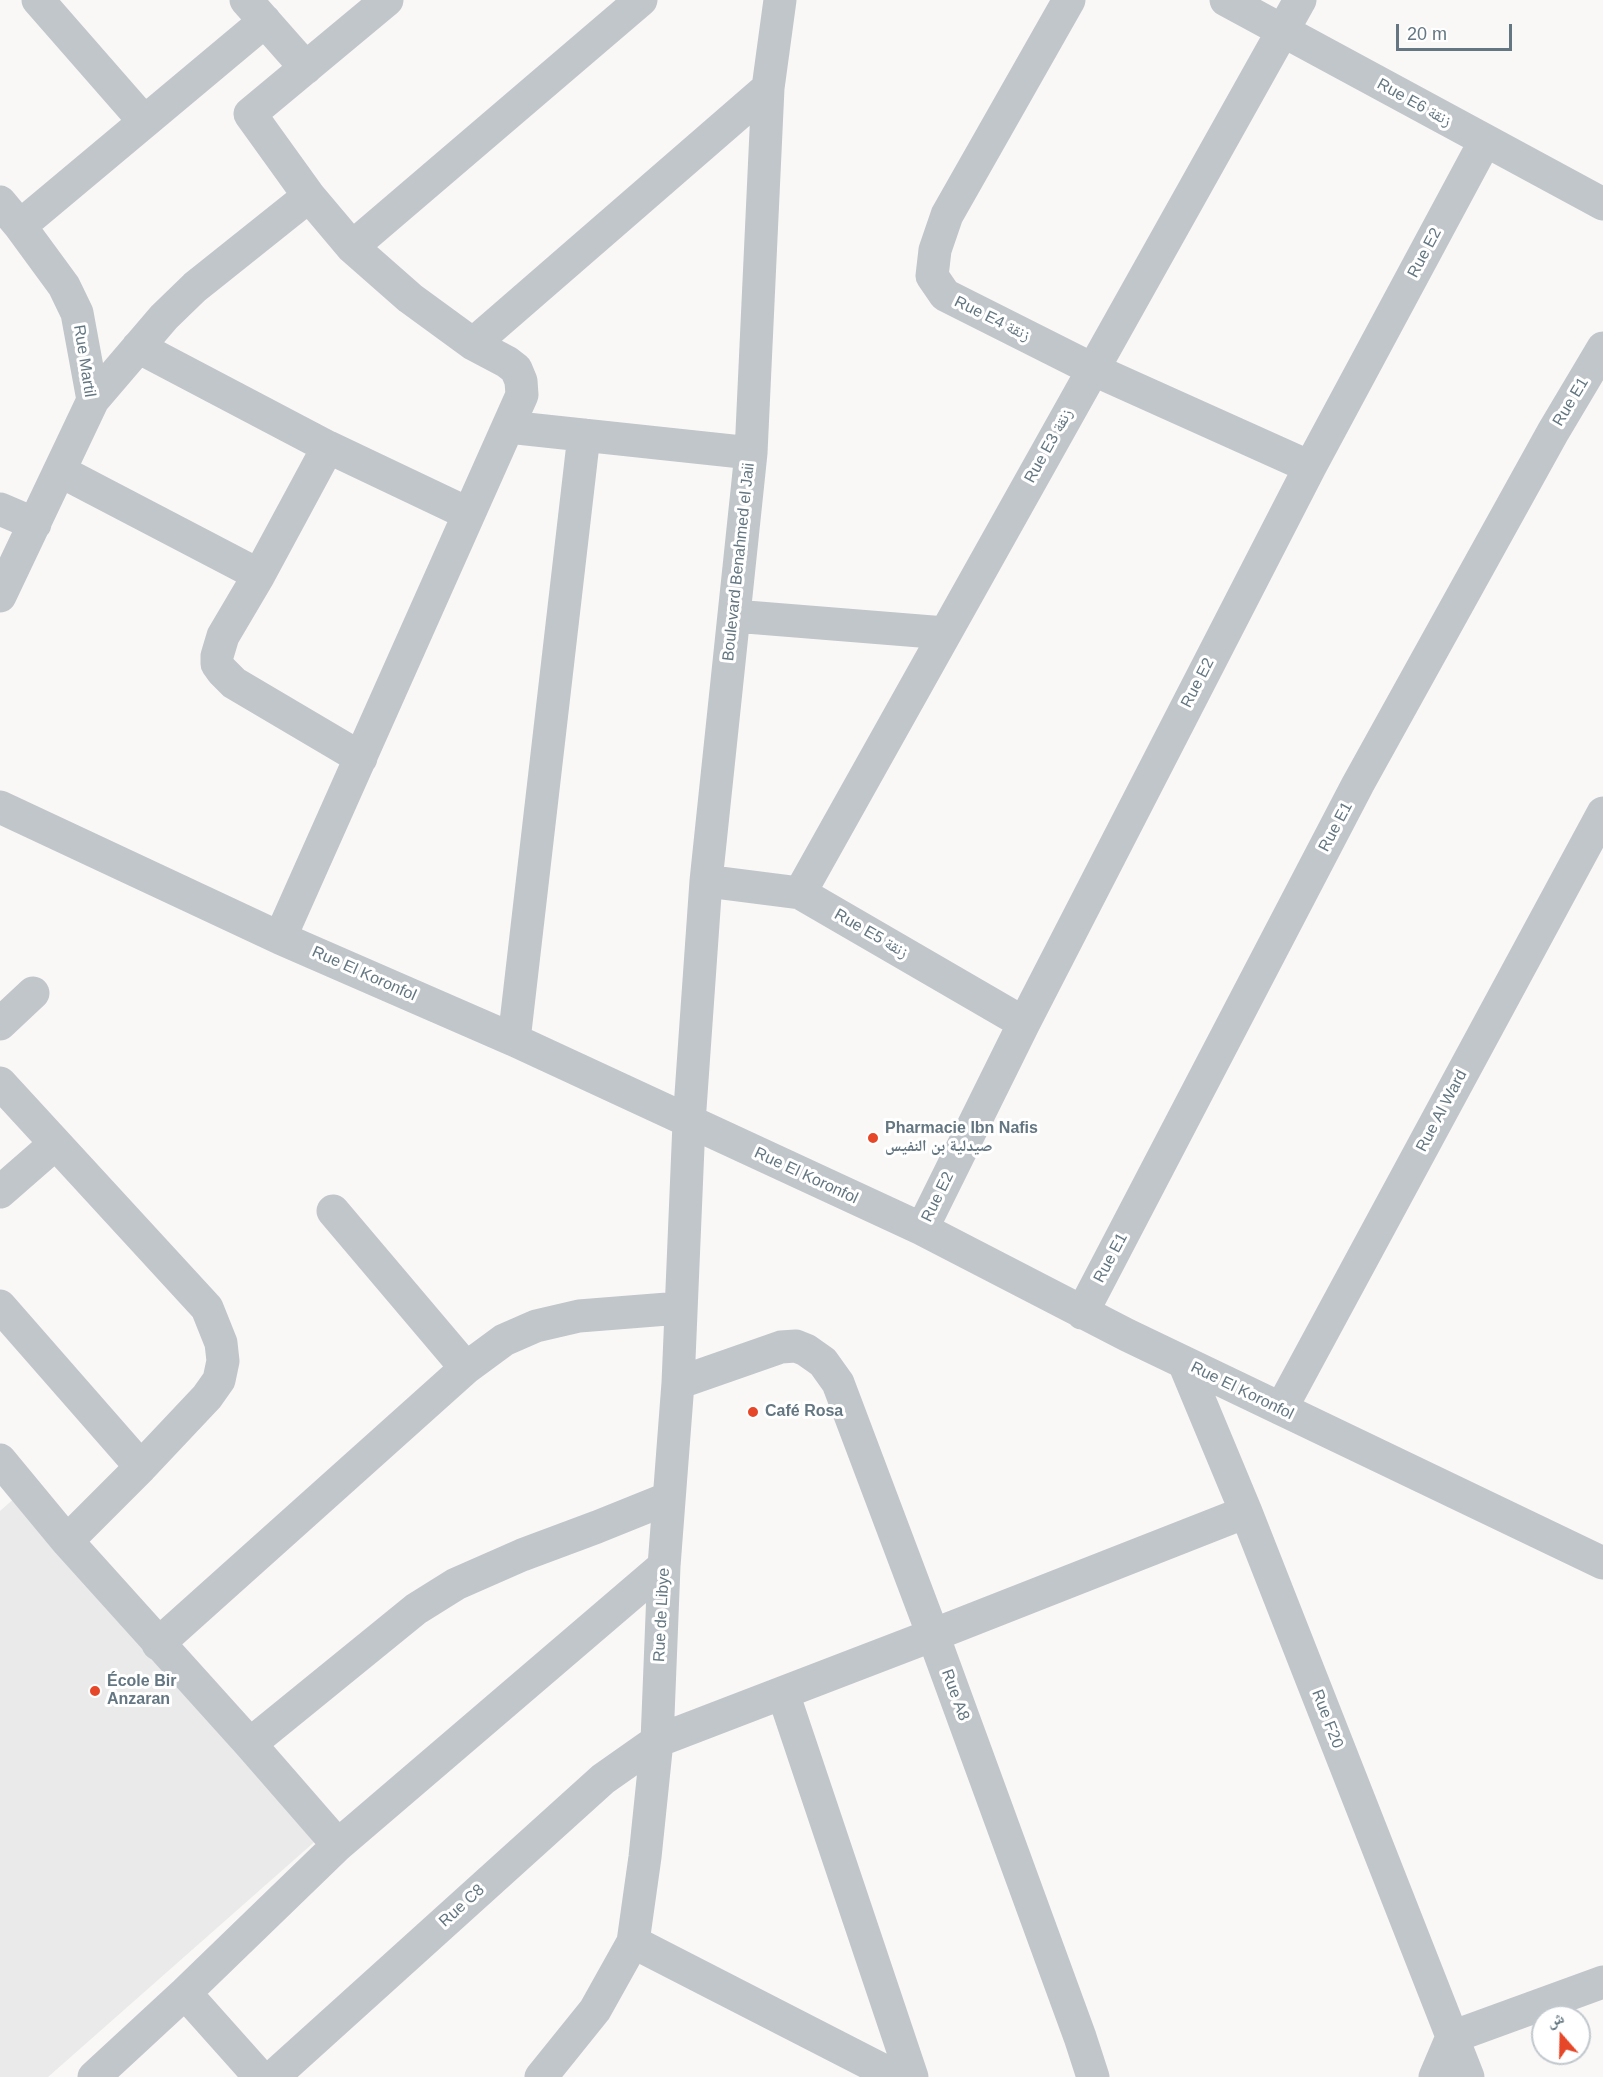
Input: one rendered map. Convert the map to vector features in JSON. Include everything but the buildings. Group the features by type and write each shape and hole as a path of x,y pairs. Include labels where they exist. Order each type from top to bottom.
{"street":[{"path":"38,0 143,120"},
{"path":"280,938 522,395 521,381 516,369 473,344 410,298 352,247 309,196 250,114 387,0"},
{"path":"352,247 641,0"},
{"name":"Boulevard Benahmed el Jaii","path":"689,1123 706,881 750,453 768,88 780,0"},
{"name":"Rue E4 زنقة","path":"1069,0 947,215 935,250 933,276 945,296 1092,369 1310,467"},
{"name":"Rue E6 زنقة","path":"1226,0 1603,204"},
{"name":"Rue E3 زنقة","path":"800,893 1300,0"},
{"path":"5,210 143,120 255,10 306,68"},
{"path":"473,344 768,88"},
{"name":"Rue E2","path":"922,1229 1024,1023 1310,467 1485,141"},
{"path":"93,400 164,316 195,287 309,196"},
{"name":"Rue Martil","path":"0,596 93,400 77,313 64,286 5,210"},
{"path":"138,346 328,447 469,514"},
{"name":"Rue E1","path":"1082,1313 1358,784 1553,432 1603,348"},
{"path":"508,427 750,453"},
{"path":"514,1040 584,435"},
{"path":"328,447 259,575 223,636 217,664 234,683 361,758"},
{"path":"60,471 259,575"},
{"path":"0,509 35,524"},
{"path":"734,616 945,633"},
{"name":"Rue El Koronfol","path":"0,807 280,938 514,1040 922,1229 1082,1313 1603,1563"},
{"name":"Rue Al Ward","path":"1281,1409 1603,813"},
{"name":"Rue E5 زنقة","path":"706,881 800,893 1024,1023"},
{"path":"0,1024 33,993"},
{"path":"0,1083 207,1308 221,1343 223,1361 219,1380 207,1397 67,1541"},
{"name":"Rue de Libye","path":"541,2077 595,2010 633,1942 657,1741 664,1566 678,1383 689,1123"},
{"path":"0,1192 55,1144"},
{"path":"333,1211 466,1368"},
{"path":"0,1306 141,1467"},
{"path":"158,1644 466,1368 504,1340 536,1326 579,1316 680,1308"},
{"name":"Rue A8","path":"678,1383 781,1347 796,1346 823,1362 838,1383 933,1635 1093,2077"},
{"name":"Rue F20","path":"1184,1363 1246,1512 1468,2077"},
{"path":"2,1468 338,1845"},
{"path":"250,1744 417,1610 456,1584 522,1555 669,1498"},
{"name":"Rue C8","path":"273,2077 603,1779 657,1741 1246,1512"},
{"path":"94,2077 185,1993 338,1845 664,1566"},
{"path":"783,1693 912,2077"},
{"path":"633,1942 896,2077"},
{"path":"1435,2077 1452,2037 1603,1982"},
{"path":"185,1993 260,2077"}],"shaded area":[{"name":"École Bir Anzaran","path":"17,1496 320,1837 48,2077 0,2077 0,1511"}],"place":[{"name":"Pharmacie Ibn Nafis صيدلية بن النفيس","path":"873,1138"},
{"name":"Café Rosa","path":"753,1412"},
{"name":"École Bir Anzaran","path":"95,1691"}]}
